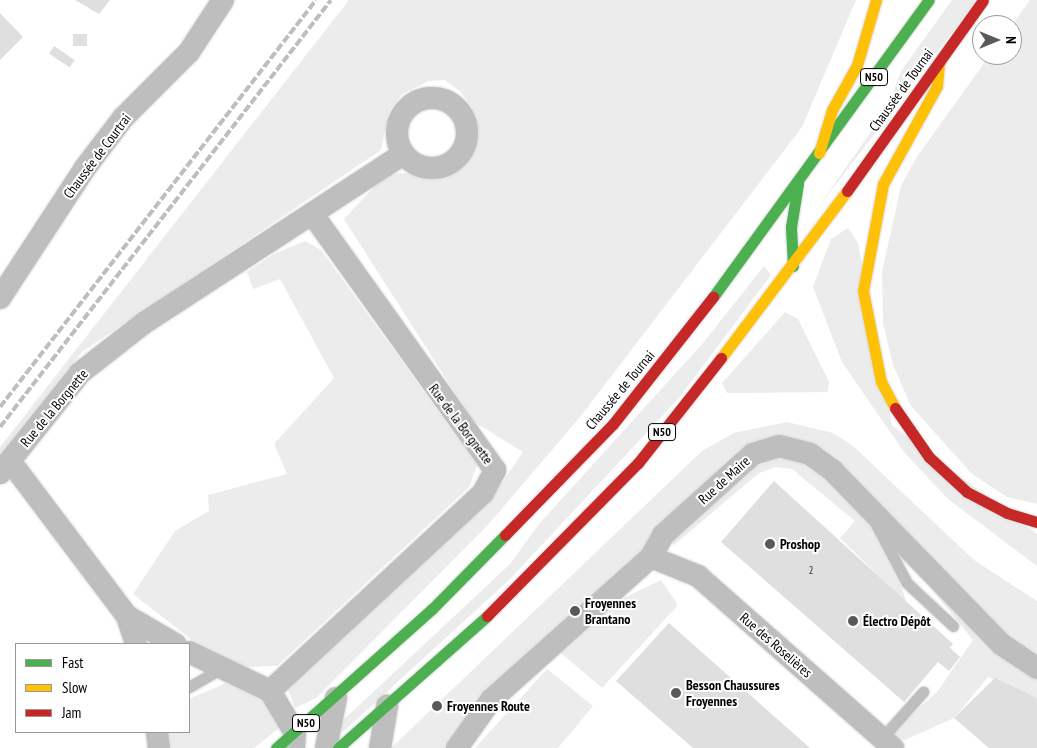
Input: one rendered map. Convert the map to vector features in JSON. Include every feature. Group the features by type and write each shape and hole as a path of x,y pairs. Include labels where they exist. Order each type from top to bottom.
{"main road":[{"path":"819,153 832,110 857,65 876,0"},
{"name":"Chaussée de Tournai","path":"276,748 294,740 526,517 613,424 798,184 929,0"},
{"name":"Chaussée de Tournai","path":"338,748 520,588 638,463 793,266 983,0"},
{"path":"939,64 937,86 888,175 875,210 863,291 866,329 881,382 904,426 929,457 967,492 1007,513 1037,522"},
{"path":"793,266 791,227 798,184"}],"street":[{"name":"Chaussée de Courtrai","path":"0,298 85,168 123,118 189,52 223,0"},
{"name":"Rue de la Borgnette","path":"5,467 80,373 144,323 314,216 403,154"},
{"name":"Rue de la Borgnette","path":"270,691 483,493 495,470 314,216"},
{"name":"Rue de Maire","path":"458,748 491,700 651,557 663,535 753,454 780,446 810,454 869,507 1002,644 1037,668"},
{"path":"5,467 127,616 173,643"},
{"name":"Rue des Roselières","path":"651,557 698,576 888,743"},
{"path":"127,616 136,643"},
{"path":"190,653 219,670 270,691 294,740"},
{"path":"326,748 336,698"},
{"path":"380,748 387,706"}],"lane":[{"path":"869,507 877,533 907,582 953,626"},
{"path":"190,686 219,670"},
{"path":"888,743 923,692"}],"shaded area":[{"path":"349,0 856,0 802,127 580,417 487,526 316,698 295,708 287,687 496,492 523,452 473,421 344,219 386,174 451,171 473,153 472,108 461,92 445,80 429,81 402,94 389,112 381,150 82,352 0,459 0,447"},
{"path":"952,0 977,0 817,209 887,109 901,71"},
{"path":"1030,0 1037,0 1037,504 1007,497 972,474 911,406 893,365 883,323 882,272 901,186 916,158 983,65 1022,65 1022,15 1019,15"},
{"path":"848,228 858,243 892,425 1037,534 1037,566 948,499 904,452 842,362 813,287 831,239"},
{"path":"305,241 321,250 477,465 469,487 277,666 244,667 192,640 133,594 175,531 209,511 208,495 287,474 274,444 334,378 280,279 253,289 247,272 274,254"},
{"path":"764,266 771,275 679,398 511,578 343,732 338,725 510,564 539,524 703,343"},
{"path":"785,312 798,319 829,382 828,392 727,393 722,383"},
{"path":"787,422 833,433 853,446 974,560 1037,601 1037,653 1008,637 805,444 747,454 485,695 451,748 391,748 702,451 734,433"},
{"path":"774,455 814,463 855,499 900,582 907,604 840,538 855,521 792,469 776,467 759,473 674,545 668,540 754,460"},
{"path":"887,534 1037,663 1037,698 988,677 954,718 905,740 890,734 937,692 973,640"},
{"path":"661,580 678,605 602,688 561,653 624,598"},
{"path":"547,669 593,706 558,748 475,748"},
{"path":"226,683 263,694 279,728 254,748 169,748 169,733 190,733 190,699"}],"building":[{"path":"75,0 110,0 99,14"},
{"path":"0,13 23,37 0,60"},
{"path":"73,34 87,34 87,46 73,46"},
{"path":"54,46 75,60 70,67 49,53"},
{"path":"774,481 953,644 950,648 960,657 949,671 938,662 904,702 721,542"},
{"path":"669,623 810,748 693,748 616,681"},
{"path":"995,678 1037,698 1037,748 989,748 954,718"}],"railway":[{"path":"0,407 316,0"},
{"path":"0,427 331,0"}],"traffic: fast":[{"path":"713,297 929,0"},
{"path":"793,266 791,227 798,184"},
{"path":"276,748 432,609 505,535"},
{"path":"338,748 487,616"}],"traffic: slow":[{"path":"819,153 832,110 857,65 876,0"},
{"path":"895,408 881,382 863,291 883,184 937,86 939,63"},
{"path":"721,358 847,191"}],"traffic: jam":[{"path":"847,191 983,0"},
{"path":"505,535 613,424 713,297"},
{"path":"487,616 638,463 721,358"},
{"path":"895,408 929,457 967,492 1007,513 1037,522"}],"place":[{"name":"Proshop","path":"770,544"},
{"name":"Froyennes Brantano","path":"575,611"},
{"name":"Électro Dépôt","path":"853,621"},
{"name":"Besson Chaussures Froyennes","path":"676,693"},
{"name":"Froyennes Route","path":"437,706"}]}
